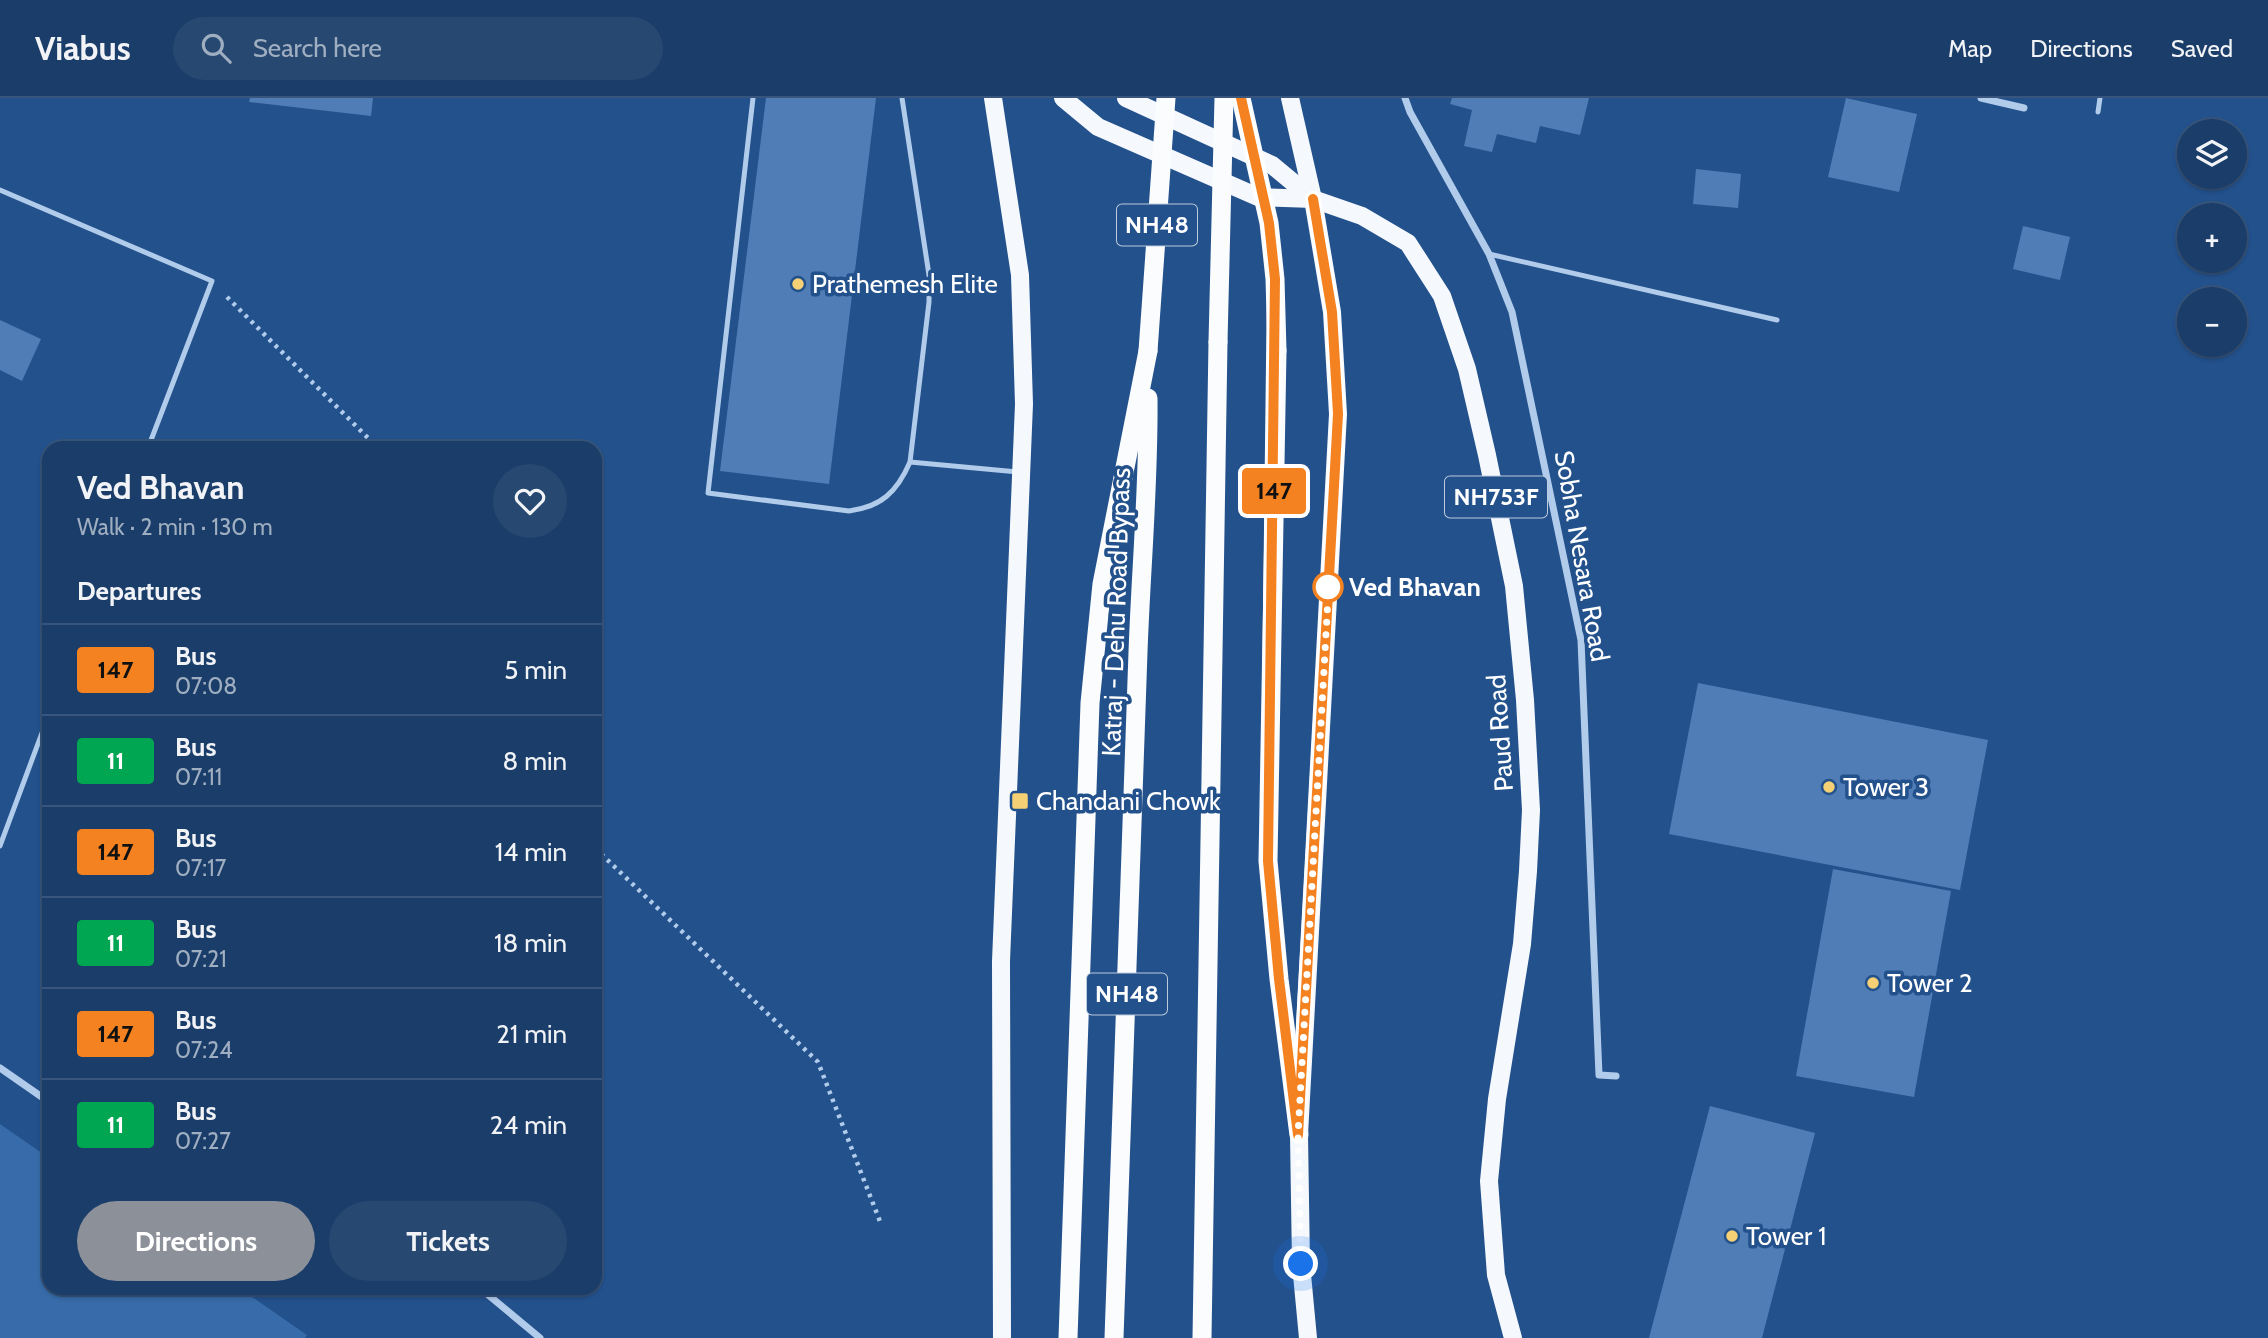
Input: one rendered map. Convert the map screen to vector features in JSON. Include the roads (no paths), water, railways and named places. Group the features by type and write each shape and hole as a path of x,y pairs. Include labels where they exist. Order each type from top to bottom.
{"highway":[{"name":"Katraj - Dehu Road Bypass","path":"1114,1338 1136,791 1138,650 1149,467 1148,351 1166,98"},
{"name":"NH48","path":"1202,1338 1224,98"},
{"path":"1241,98 1269,223 1275,279 1268,861 1298,1135"},
{"path":"1068,1338 1090,703 1104,572 1148,351"}],"main road":[{"path":"993,98 1020,275 1024,404 1001,961 1002,1338"},
{"name":"Paud Road","path":"1063,98 1097,127 1258,197 1313,199 1362,216 1408,243 1442,296 1467,369 1514,586 1525,700 1531,810 1528,871 1522,944 1497,1099 1489,1181 1496,1275 1513,1338"},
{"name":"Paud Road","path":"1126,98 1272,165 1313,199"},
{"path":"1290,98 1313,199 1332,312 1338,414 1298,1135 1301,1264 1308,1338"}],"street":[{"name":"Sobha Nesara Road","path":"1405,98 1410,112 1489,254 1513,312 1581,640 1599,1075 1616,1076"},
{"path":"1981,98 2024,108"},
{"path":"0,1068 42,1097"},
{"path":"488,1295 540,1338"}],"lane":[{"path":"753,98 708,493 849,511 871,508 902,480 910,462 929,302 929,275 902,98"},
{"path":"2098,112 2101,98"},
{"path":"0,190 212,281 151,441"},
{"path":"1489,254 1777,320"},
{"path":"910,462 1022,472"},
{"path":"0,846 42,733"}],"place":[{"name":"Prathemesh Elite","path":"798,284"},
{"name":"Ved Bhavan","path":"1328,587"},
{"name":"Tower 3","path":"1829,787"},
{"name":"Chandani Chowk","path":"1020,801"},
{"name":"Tower 2","path":"1873,983"},
{"name":"Tower 1","path":"1732,1236"}]}
